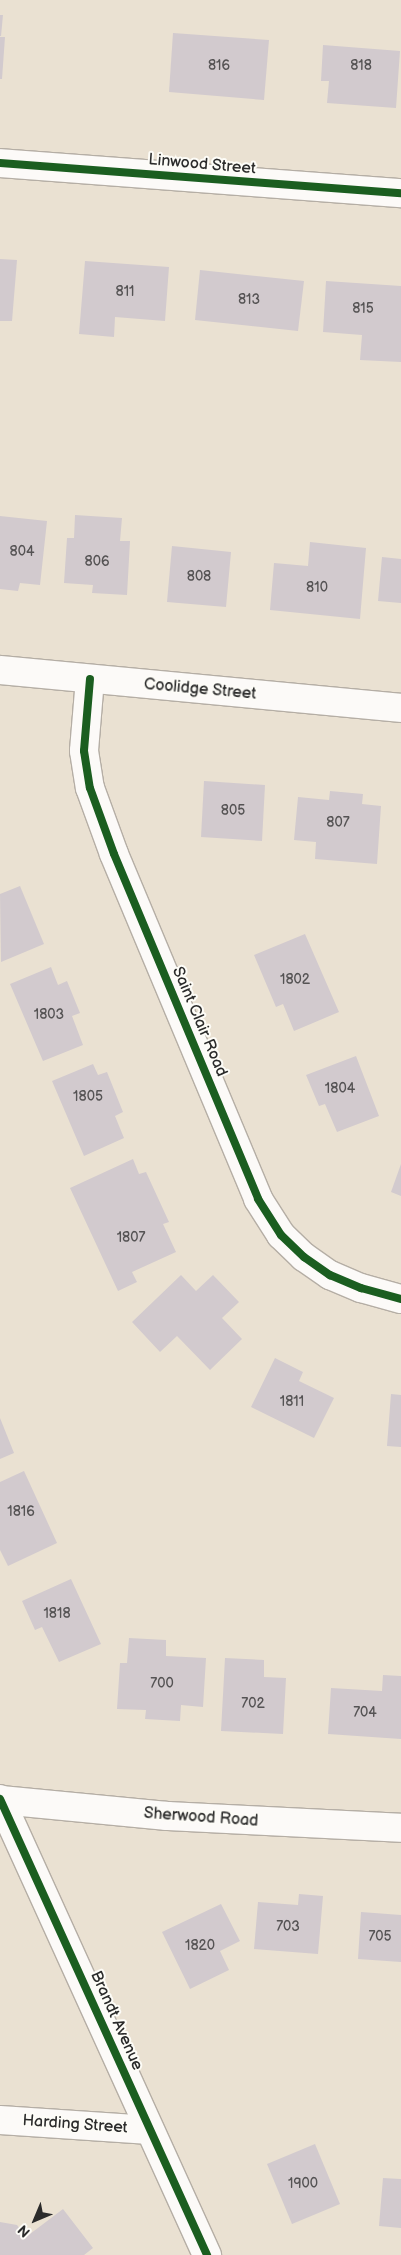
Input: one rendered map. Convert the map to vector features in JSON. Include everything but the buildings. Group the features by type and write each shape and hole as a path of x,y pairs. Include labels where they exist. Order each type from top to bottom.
{"street":[{"name":"Linwood Street","path":"0,163 401,193"},
{"name":"Coolidge Street","path":"0,670 401,708"},
{"name":"Saint Clair Road","path":"90,679 84,751 90,788 114,854 258,1199 281,1235 304,1257 330,1274 361,1288 401,1299"},
{"name":"Sherwood Road","path":"0,1799 167,1816 401,1828"},
{"name":"Brandt Avenue","path":"0,1799 207,2255"},
{"name":"Harding Street","path":"0,2120 150,2130"}],"cycle path":[{"path":"0,163 401,193"},
{"path":"90,679 84,751 90,788 114,854 258,1199 281,1235 304,1257 330,1275 361,1288 401,1299"},
{"path":"0,1799 207,2255"}]}
